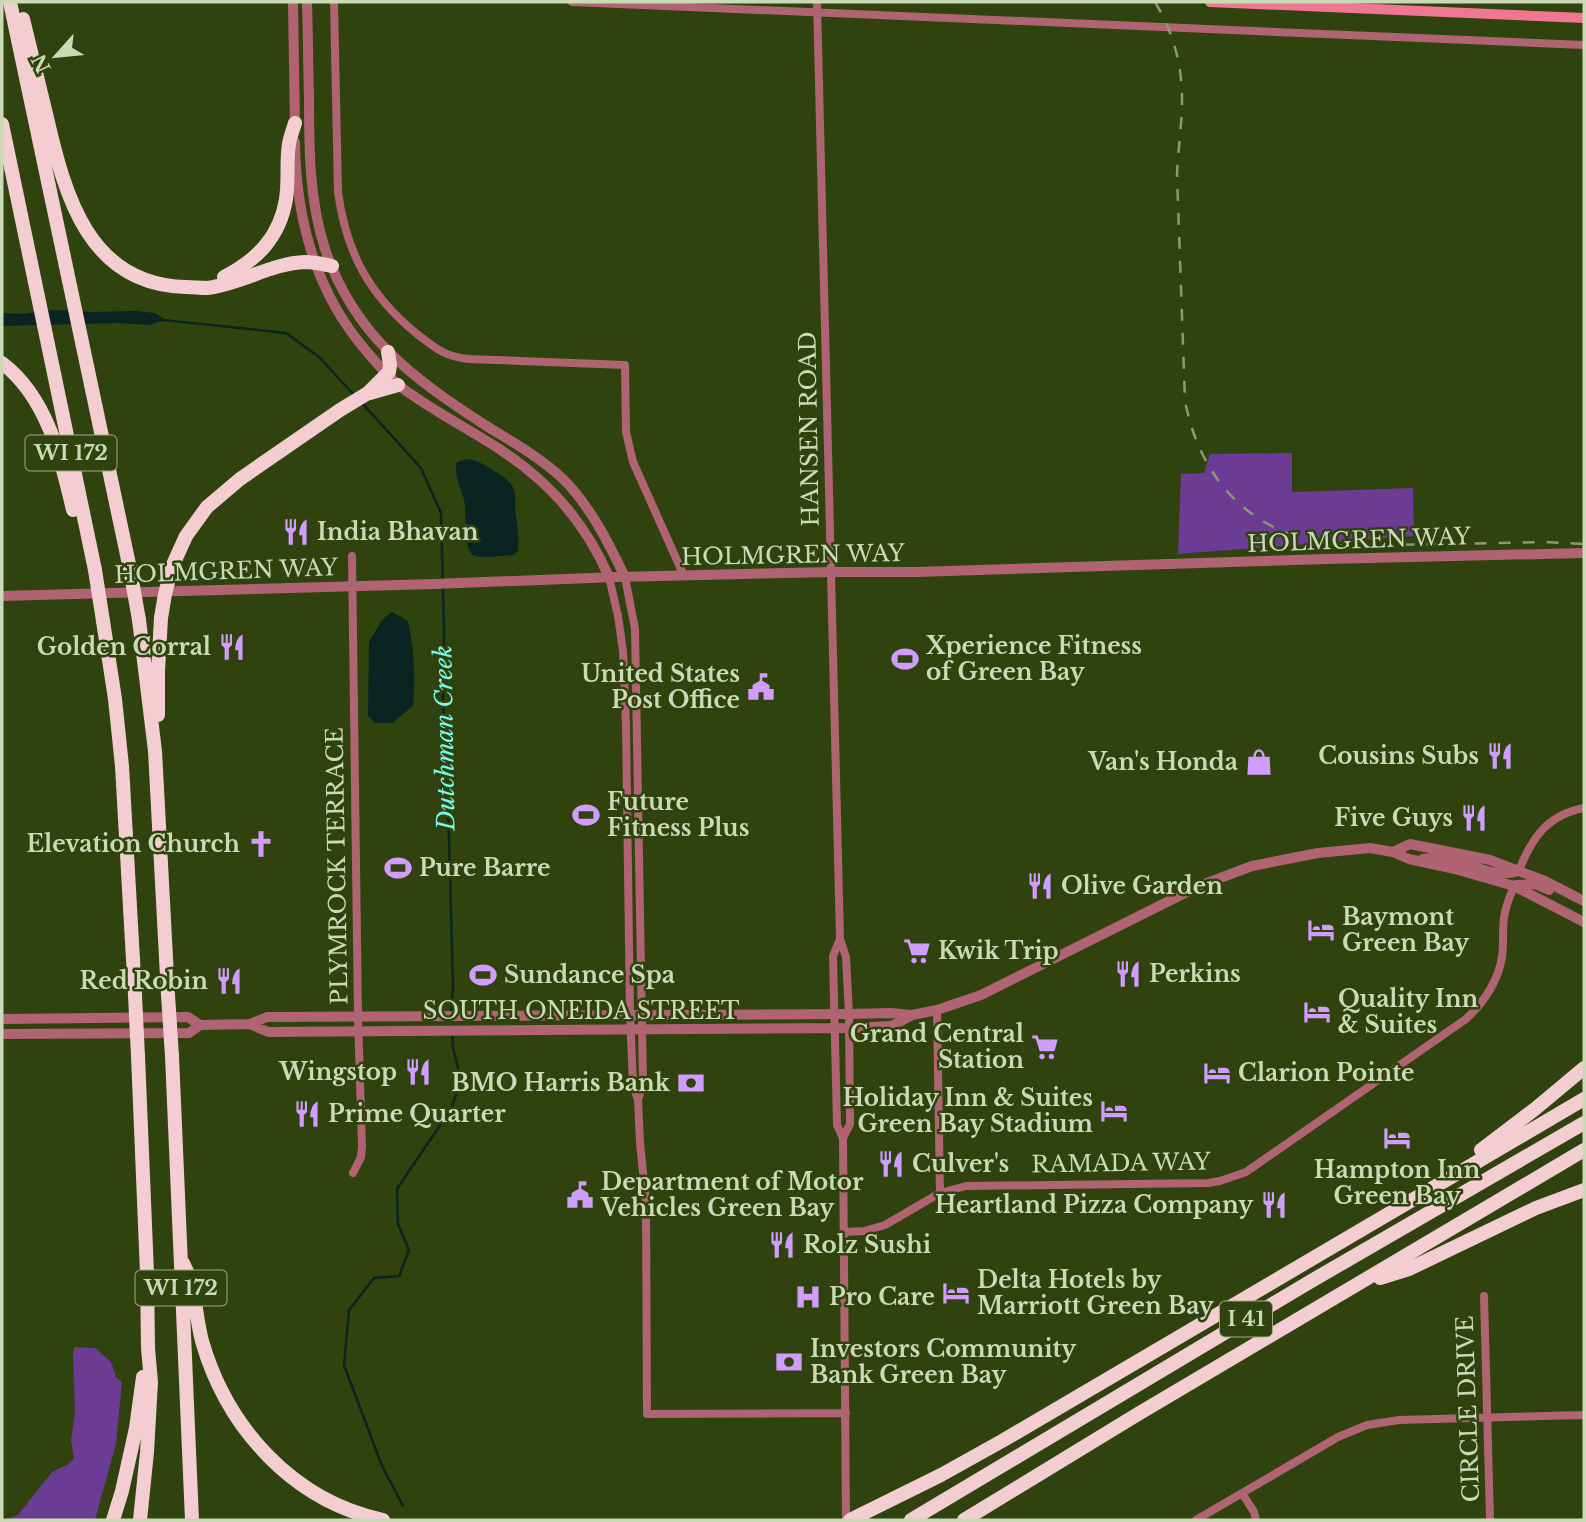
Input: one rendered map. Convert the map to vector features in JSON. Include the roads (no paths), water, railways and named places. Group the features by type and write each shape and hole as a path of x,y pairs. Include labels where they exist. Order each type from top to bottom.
{"highway":[{"name":"WI 172","path":"10,2 130,569 155,751 172,1056 192,1520"},
{"path":"19,2 58,164 70,199 89,236 118,267 151,283 206,288 290,264 314,263 332,266"},
{"path":"193,287 244,266 275,233 286,201 289,145 295,123"},
{"name":"WI 172","path":"2,124 47,336 91,570 103,618 122,766 138,1056 151,1382 140,1520"},
{"path":"155,751 159,712 161,618 172,567 186,536 207,507 240,480 340,410 393,379 388,352"},
{"path":"2,363 30,394 54,442 91,570"},
{"path":"1366,1226 1377,1215 1492,1142 1584,1068"},
{"path":"847,1516 941,1475 1002,1441 1584,1099"},
{"name":"I 41","path":"911,1520 1291,1293 1584,1123"},
{"name":"I 41","path":"964,1520 1584,1150"},
{"path":"1365,1281 1402,1272 1536,1208 1584,1189"},
{"path":"179,1253 191,1281 202,1342 216,1378 232,1410 251,1438 270,1460 298,1482 348,1510 383,1520"},
{"path":"113,1520 136,1428 148,1348"},
{"path":"870,1520 908,1499 941,1475"}],"main road":[{"path":"1210,2 1584,18"}],"street":[{"path":"293,2 298,193 303,225 314,263 328,294 360,344 393,379 417,398 534,475 562,503 598,553 608,577 618,616 622,651 636,1015"},
{"path":"307,2 309,160 312,192 332,266 347,298 362,321 409,373 543,462 563,479 585,503 625,577 635,629 636,1029 643,1084 638,1100 646,1201 647,1414 846,1413"},
{"path":"334,2 338,192 346,234 362,271 384,304 398,318 447,355 469,359 625,365 626,432 633,462 684,576"},
{"path":"572,2 1584,45"},
{"name":"HANSEN ROAD","path":"817,2 840,939 846,957 849,1014 850,1124 843,1138"},
{"name":"HOLMGREN WAY","path":"2,596 608,577 917,572 1584,553"},
{"name":"PLYMROCK TERRACE","path":"352,555 362,1147 353,1173"},
{"path":"1409,859 1440,857 1492,872 1513,873 1519,870 1528,849 1544,828 1565,814 1584,808"},
{"path":"1393,852 1410,844 1489,859 1519,870 1584,904"},
{"name":"SOUTH ONEIDA STREET","path":"2,1034 188,1033 200,1025 250,1024 267,1017 912,1015 937,1010 981,995 1199,887 1252,866 1318,853 1370,848 1514,886 1584,922"},
{"path":"1514,886 1535,884 1584,904"},
{"name":"RAMADA WAY","path":"844,1232 863,1231 886,1225 953,1188 979,1185 1208,1183 1246,1172 1476,1010 1498,972 1502,957 1506,907 1514,886"},
{"name":"HANSEN ROAD","path":"840,939 833,956 837,1125 843,1138 847,1516"},
{"path":"937,1010 940,1193"},
{"name":"SOUTH ONEIDA STREET","path":"250,1024 268,1032 835,1029 892,1027 912,1015"},
{"name":"SOUTH ONEIDA STREET","path":"2,1018 188,1017 200,1025"},
{"name":"CIRCLE DRIVE","path":"1484,1296 1490,1520"},
{"path":"1196,1520 1338,1437 1364,1426 1399,1420 1584,1415"},
{"path":"1242,1493 1256,1520"}],"water":[{"path":"56,310 136,311 155,313 165,320 150,325 119,323 2,326 2,313"},
{"path":"467,459 493,470 513,488 518,551 513,555 481,557 470,552 464,500 456,473 457,462"},
{"path":"392,612 408,621 414,663 413,706 392,723 376,723 368,716 369,642 382,620"}],"waterway":[{"name":"Dutchman Creek","path":"163,320 286,333 319,357 355,396"},
{"name":"Dutchman Creek","path":"362,403 421,468 441,513 443,705 453,987 451,1013"},
{"name":"Dutchman Creek","path":"403,1506 382,1466 344,1365 349,1310 374,1278 399,1276 409,1250 398,1224 397,1189 451,1109 461,1081 452,1033"}],"railway":[{"path":"1155,2 1175,49 1182,86 1177,175 1185,401 1204,458 1219,481 1237,502 1259,518 1283,532 1311,541 1342,546 1546,542 1584,544"}],"place":[{"name":"India Bhavan","path":"296,532"},
{"name":"Golden Corral","path":"232,647"},
{"name":"Xperience Fitness of Green Bay","path":"905,659"},
{"name":"United States Post Office","path":"761,687"},
{"name":"Cousins Subs","path":"1500,756"},
{"name":"Van's Honda","path":"1259,762"},
{"name":"Future Fitness Plus","path":"586,815"},
{"name":"Five Guys","path":"1474,818"},
{"name":"Elevation Church","path":"261,844"},
{"name":"Pure Barre","path":"398,868"},
{"name":"Olive Garden","path":"1040,886"},
{"name":"Baymont Green Bay","path":"1321,930"},
{"name":"Kwik Trip","path":"917,951"},
{"name":"Perkins","path":"1128,974"},
{"name":"Sundance Spa","path":"483,975"},
{"name":"Red Robin","path":"229,981"},
{"name":"Quality Inn & Suites","path":"1317,1012"},
{"name":"Grand Central Station","path":"1045,1047"},
{"name":"Wingstop","path":"418,1072"},
{"name":"Clarion Pointe","path":"1217,1073"},
{"name":"BMO Harris Bank","path":"691,1083"},
{"name":"Holiday Inn & Suites Green Bay Stadium","path":"1114,1111"},
{"name":"Prime Quarter","path":"307,1114"},
{"name":"Hampton Inn Green Bay","path":"1397,1138"},
{"name":"Culver's","path":"891,1164"},
{"name":"Department of Motor Vehicles Green Bay","path":"580,1195"},
{"name":"Heartland Pizza Company","path":"1274,1205"},
{"name":"Rolz Sushi","path":"782,1245"},
{"name":"Delta Hotels by Marriott Green Bay","path":"956,1293"},
{"name":"Pro Care","path":"808,1297"},
{"name":"Investors Community Bank Green Bay","path":"789,1362"}]}
